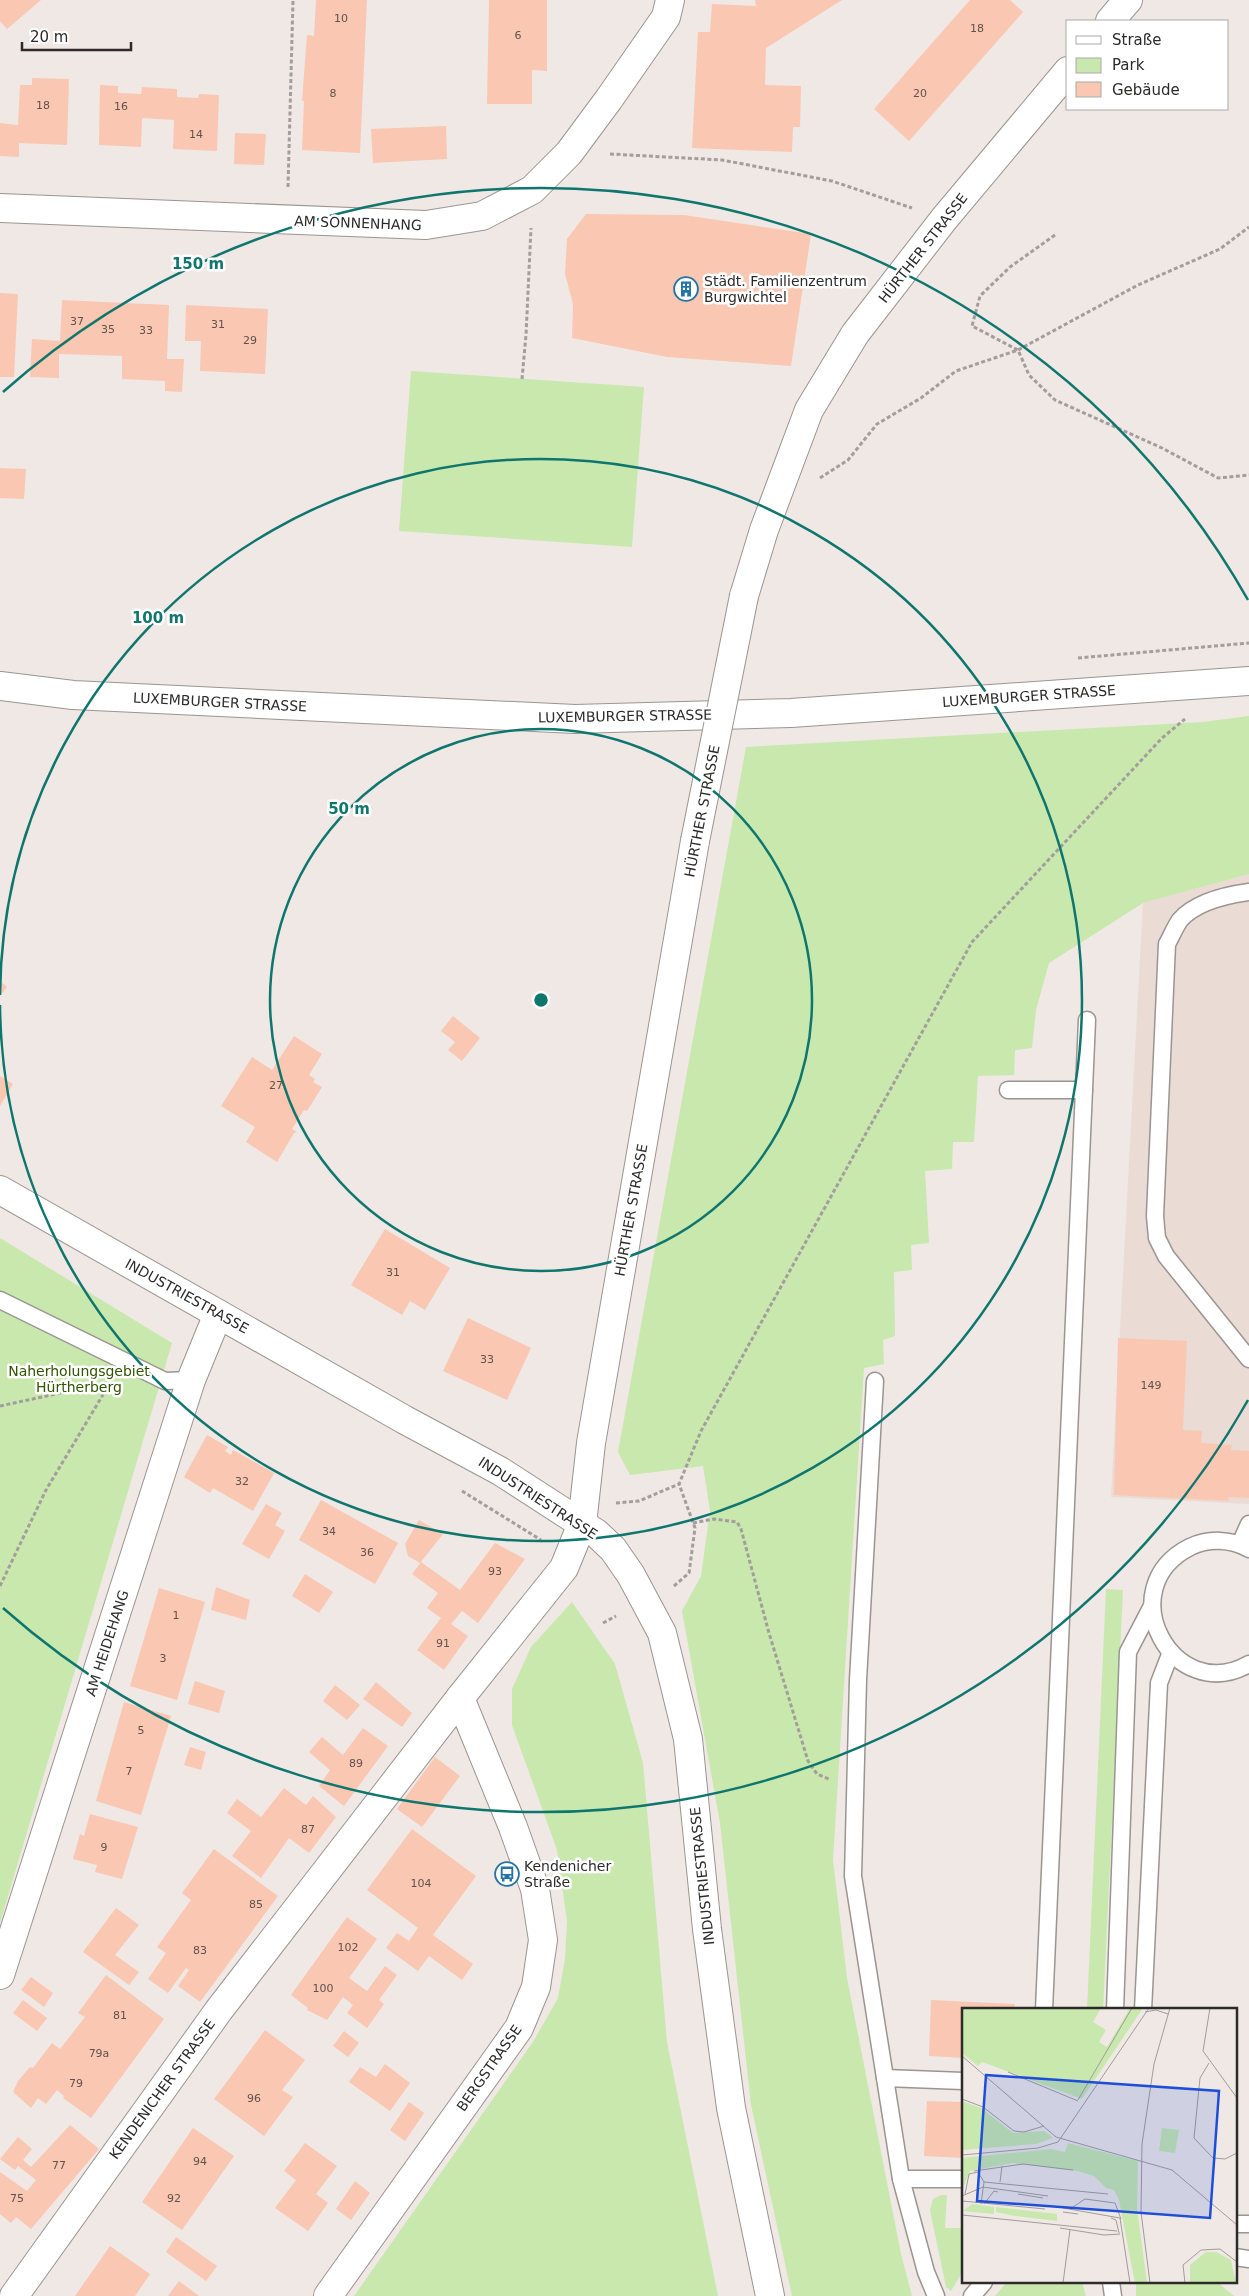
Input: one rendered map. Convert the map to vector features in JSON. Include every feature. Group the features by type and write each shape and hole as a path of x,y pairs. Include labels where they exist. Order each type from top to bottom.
{"street":[{"name":"AM SONNENHANG","path":"0,208 426,225 482,216 532,190 569,153 610,99 666,17 670,0"},
{"path":"1111,20 1128,0"},
{"name":"HÜRTHER STRASSE","path":"582,1524 591,1443 695,841 744,596 764,530 809,410 854,334 944,219 1066,73"},
{"name":"LUXEMBURGER STRASSE","path":"0,686 73,695 575,719 790,713 1249,681"},
{"name":"INDUSTRIESTRASSE","path":"0,1190 500,1471 596,1533 631,1575 662,1633 688,1739 707,1929 731,2108 770,2296"},
{"name":"AM HEIDEHANG","path":"0,1975 191,1380 218,1314"},
{"name":"KENDENICHER STRASSE","path":"14,2296 219,2010 460,1698 564,1568 582,1524"},
{"name":"BERGSTRASSE","path":"328,2296 519,2028 536,1987 543,1940 536,1889 513,1827 460,1698"}],"lane":[{"path":"1249,892 1233,894 1198,907 1180,920 1167,944 1155,1216 1157,1238 1166,1256 1249,1359"},
{"path":"1044,2008 1087,1020"},
{"path":"1008,1090 1084,1090"},
{"path":"0,1300 165,1381 191,1380"},
{"path":"875,1381 858,1680 853,1876 902,2179 926,2272 936,2296"},
{"path":"1249,1524 1245,1547 1220,1541 1198,1543 1180,1552 1165,1567 1155,1586 1152,1606 1155,1627 1165,1646 1180,1661 1198,1670 1219,1673 1240,1669 1249,1664"},
{"path":"1116,2008 1128,1652 1152,1606"},
{"path":"1144,2008 1160,1683 1171,1652"},
{"path":"885,2078 962,2081"},
{"path":"902,2179 962,2179"},
{"path":"1236,2224 1249,2224"},
{"path":"1236,2257 1249,2259"},
{"path":"972,2296 982,2284"}],"path":[{"path":"287,220 294,0"},
{"path":"569,153 722,160 832,181 944,219"},
{"path":"522,378 526,336 532,190"},
{"path":"814,482 848,460 877,424 921,398 956,372 1018,350 1138,286 1220,249 1249,227"},
{"path":"1055,236 1010,267 980,296 972,326 1018,350 1029,375 1055,400 1162,448 1218,478 1249,475"},
{"path":"1073,658 1249,643"},
{"path":"615,1503 639,1501 678,1484 701,1431 972,942 1162,738 1190,715"},
{"path":"0,1406 110,1383 46,1490 0,1586"},
{"path":"672,1588 689,1574 695,1528 678,1484"},
{"path":"693,1523 714,1519 737,1522 741,1529 769,1633 808,1762 817,1774 830,1780 856,1784"}],"shaded area":[{"path":"1249,874 1249,1504 1111,1497 1143,903"}],"green space":[{"path":"411,371 644,387 632,547 399,531"},
{"path":"1249,716 1249,874 1143,903 1049,963 1036,1010 1032,1048 1015,1050 1014,1075 978,1076 974,1142 953,1142 952,1169 925,1171 929,1243 911,1245 912,1270 894,1272 895,1336 883,1340 884,1364 864,1368 833,1860 847,1978 901,2254 912,2296 792,2296 751,2105 720,1823 682,1611 701,1576 710,1511 703,1466 630,1475 618,1452 746,747 1203,722"},
{"name":"Naherholungsgebiet Hürtherberg","path":"0,1238 172,1343 0,1923"},
{"path":"1106,1589 1123,1590 1103,2008 1087,2008"},
{"path":"572,1602 615,1664 643,1763 667,2042 718,2296 354,2296 533,2042 558,1998 565,1959 567,1921 557,1850 512,1725 512,1689 531,1647"},
{"path":"941,2195 947,2195 945,2228 962,2228 962,2273 951,2291 946,2287 930,2210 933,2199"},
{"path":"1005,2284 1083,2284 1086,2296 995,2296"},
{"path":"1136,2284 1219,2284 1234,2296 1136,2296"}],"building":[{"path":"0,0 41,0 7,29 0,21"},
{"path":"316,0 367,0 360,153 302,150 304,101 302,101 307,35 314,36"},
{"path":"489,0 547,0 547,71 532,70 532,104 487,104"},
{"path":"755,0 842,0 766,48 765,85 801,86 800,127 793,127 792,152 692,148 698,32 710,32 712,4 756,6"},
{"path":"970,0 1010,0 1023,12 909,141 874,109"},
{"path":"32,78 69,79 67,145 19,143 19,157 0,156 0,123 18,125 20,85 32,85"},
{"path":"100,85 118,86 118,93 141,94 142,87 177,89 177,97 198,98 199,94 219,95 217,151 173,149 174,120 142,118 141,147 99,145"},
{"path":"446,126 447,159 373,163 371,129"},
{"path":"235,133 266,134 264,165 234,164"},
{"name":"Städt. Familienzentrum Burgwichtel","path":"586,214 684,215 811,234 791,366 667,357 572,338 573,304 565,274 567,239"},
{"path":"0,293 18,294 14,377 0,377"},
{"path":"62,300 169,305 167,359 184,359 182,392 165,391 165,381 122,379 122,356 59,354 59,378 30,377 32,339 60,341"},
{"path":"186,305 268,309 265,374 200,371 201,341 185,341"},
{"path":"0,468 26,469 24,499 0,498"},
{"path":"0,981 7,987 0,996"},
{"path":"453,1016 480,1038 462,1061 448,1050 455,1042 441,1031"},
{"path":"294,1036 322,1054 309,1075 315,1079 313,1082 322,1087 307,1111 304,1110 292,1129 297,1132 294,1133 277,1162 246,1142 255,1127 221,1106 252,1057 272,1070"},
{"path":"0,1076 13,1084 0,1106"},
{"path":"385,1229 450,1268 425,1310 410,1301 402,1315 351,1285"},
{"path":"468,1318 531,1348 507,1400 443,1371"},
{"path":"1118,1338 1187,1341 1183,1430 1202,1431 1201,1443 1232,1445 1231,1450 1249,1451 1249,1498 1228,1497 1229,1501 1114,1495"},
{"path":"207,1435 228,1447 225,1451 231,1455 233,1450 274,1473 253,1511 213,1488 210,1493 184,1477"},
{"path":"321,1500 398,1543 375,1584 299,1540"},
{"path":"266,1504 282,1513 275,1525 285,1531 269,1559 242,1544"},
{"path":"419,1520 443,1534 420,1563 408,1556 405,1544"},
{"path":"495,1543 525,1559 478,1623 462,1611 451,1624 468,1636 444,1670 417,1650 441,1618 427,1608 438,1593 412,1574 421,1562 460,1590"},
{"path":"305,1574 333,1592 319,1613 292,1596"},
{"path":"216,1587 250,1600 246,1620 211,1610"},
{"path":"159,1588 205,1602 177,1700 130,1686"},
{"path":"195,1681 225,1691 219,1713 188,1704"},
{"path":"376,1682 412,1713 402,1727 363,1699"},
{"path":"335,1685 360,1705 347,1720 323,1701"},
{"path":"124,1702 171,1716 141,1815 96,1801"},
{"path":"363,1728 388,1746 344,1806 319,1786 330,1770 309,1752 322,1737 343,1755"},
{"path":"190,1747 206,1752 201,1770 184,1765"},
{"path":"435,1757 460,1776 422,1827 397,1809"},
{"path":"284,1788 306,1805 313,1796 336,1817 309,1853 289,1838 261,1878 232,1856 251,1831 227,1813 237,1799 261,1817"},
{"path":"90,1814 138,1827 122,1879 95,1872 97,1865 73,1859 80,1834 84,1836"},
{"path":"412,1829 476,1876 433,1935 473,1964 462,1980 429,1956 418,1971 386,1948 397,1933 409,1941 418,1928 367,1890"},
{"path":"214,1849 278,1896 200,2002 178,1986 189,1970 186,1968 168,1993 148,1979 166,1953 157,1947 191,1900 182,1893"},
{"path":"116,1908 139,1925 115,1955 139,1972 129,1985 83,1952"},
{"path":"347,1917 377,1939 349,1978 367,1991 385,1966 397,1975 379,2000 384,2004 367,2028 347,2013 353,2005 343,1997 327,2020 307,2010 308,2008 291,1995"},
{"path":"106,1975 164,2019 91,2118 63,2098 64,2096 57,2090 46,2104 38,2098 31,2108 13,2092 18,2081 30,2067 33,2068 52,2043 60,2049 85,2017 78,2013"},
{"path":"31,1977 53,1993 44,2007 21,1990"},
{"path":"23,2000 47,2018 37,2031 13,2013"},
{"path":"931,2000 1015,2004 1014,2008 962,2008 962,2058 929,2056"},
{"path":"265,2030 305,2060 282,2090 293,2097 264,2136 214,2099"},
{"path":"344,2031 359,2043 348,2057 333,2046"},
{"path":"385,2064 410,2083 390,2111 349,2082 360,2067 376,2077"},
{"path":"927,2101 962,2102 962,2158 924,2156"},
{"path":"409,2102 424,2113 405,2141 390,2130"},
{"path":"70,2125 99,2149 31,2229 16,2217 11,2223 0,2214 0,2172 27,2191 36,2180 18,2166 15,2170 0,2159 18,2137 32,2149 23,2160 31,2167"},
{"path":"193,2128 234,2156 182,2230 142,2202"},
{"path":"305,2143 337,2166 316,2194 328,2203 308,2231 275,2208 296,2180 284,2171"},
{"path":"355,2181 370,2193 351,2220 336,2209"},
{"path":"176,2237 217,2266 206,2281 166,2252"},
{"path":"110,2246 150,2274 135,2296 75,2296"},
{"path":"179,2281 199,2296 168,2296"}],"place":[{"name":"Städt. Familienzentrum Burgwichtel","path":"686,289"},
{"name":"Kendenicher Straße","path":"507,1874"}]}
